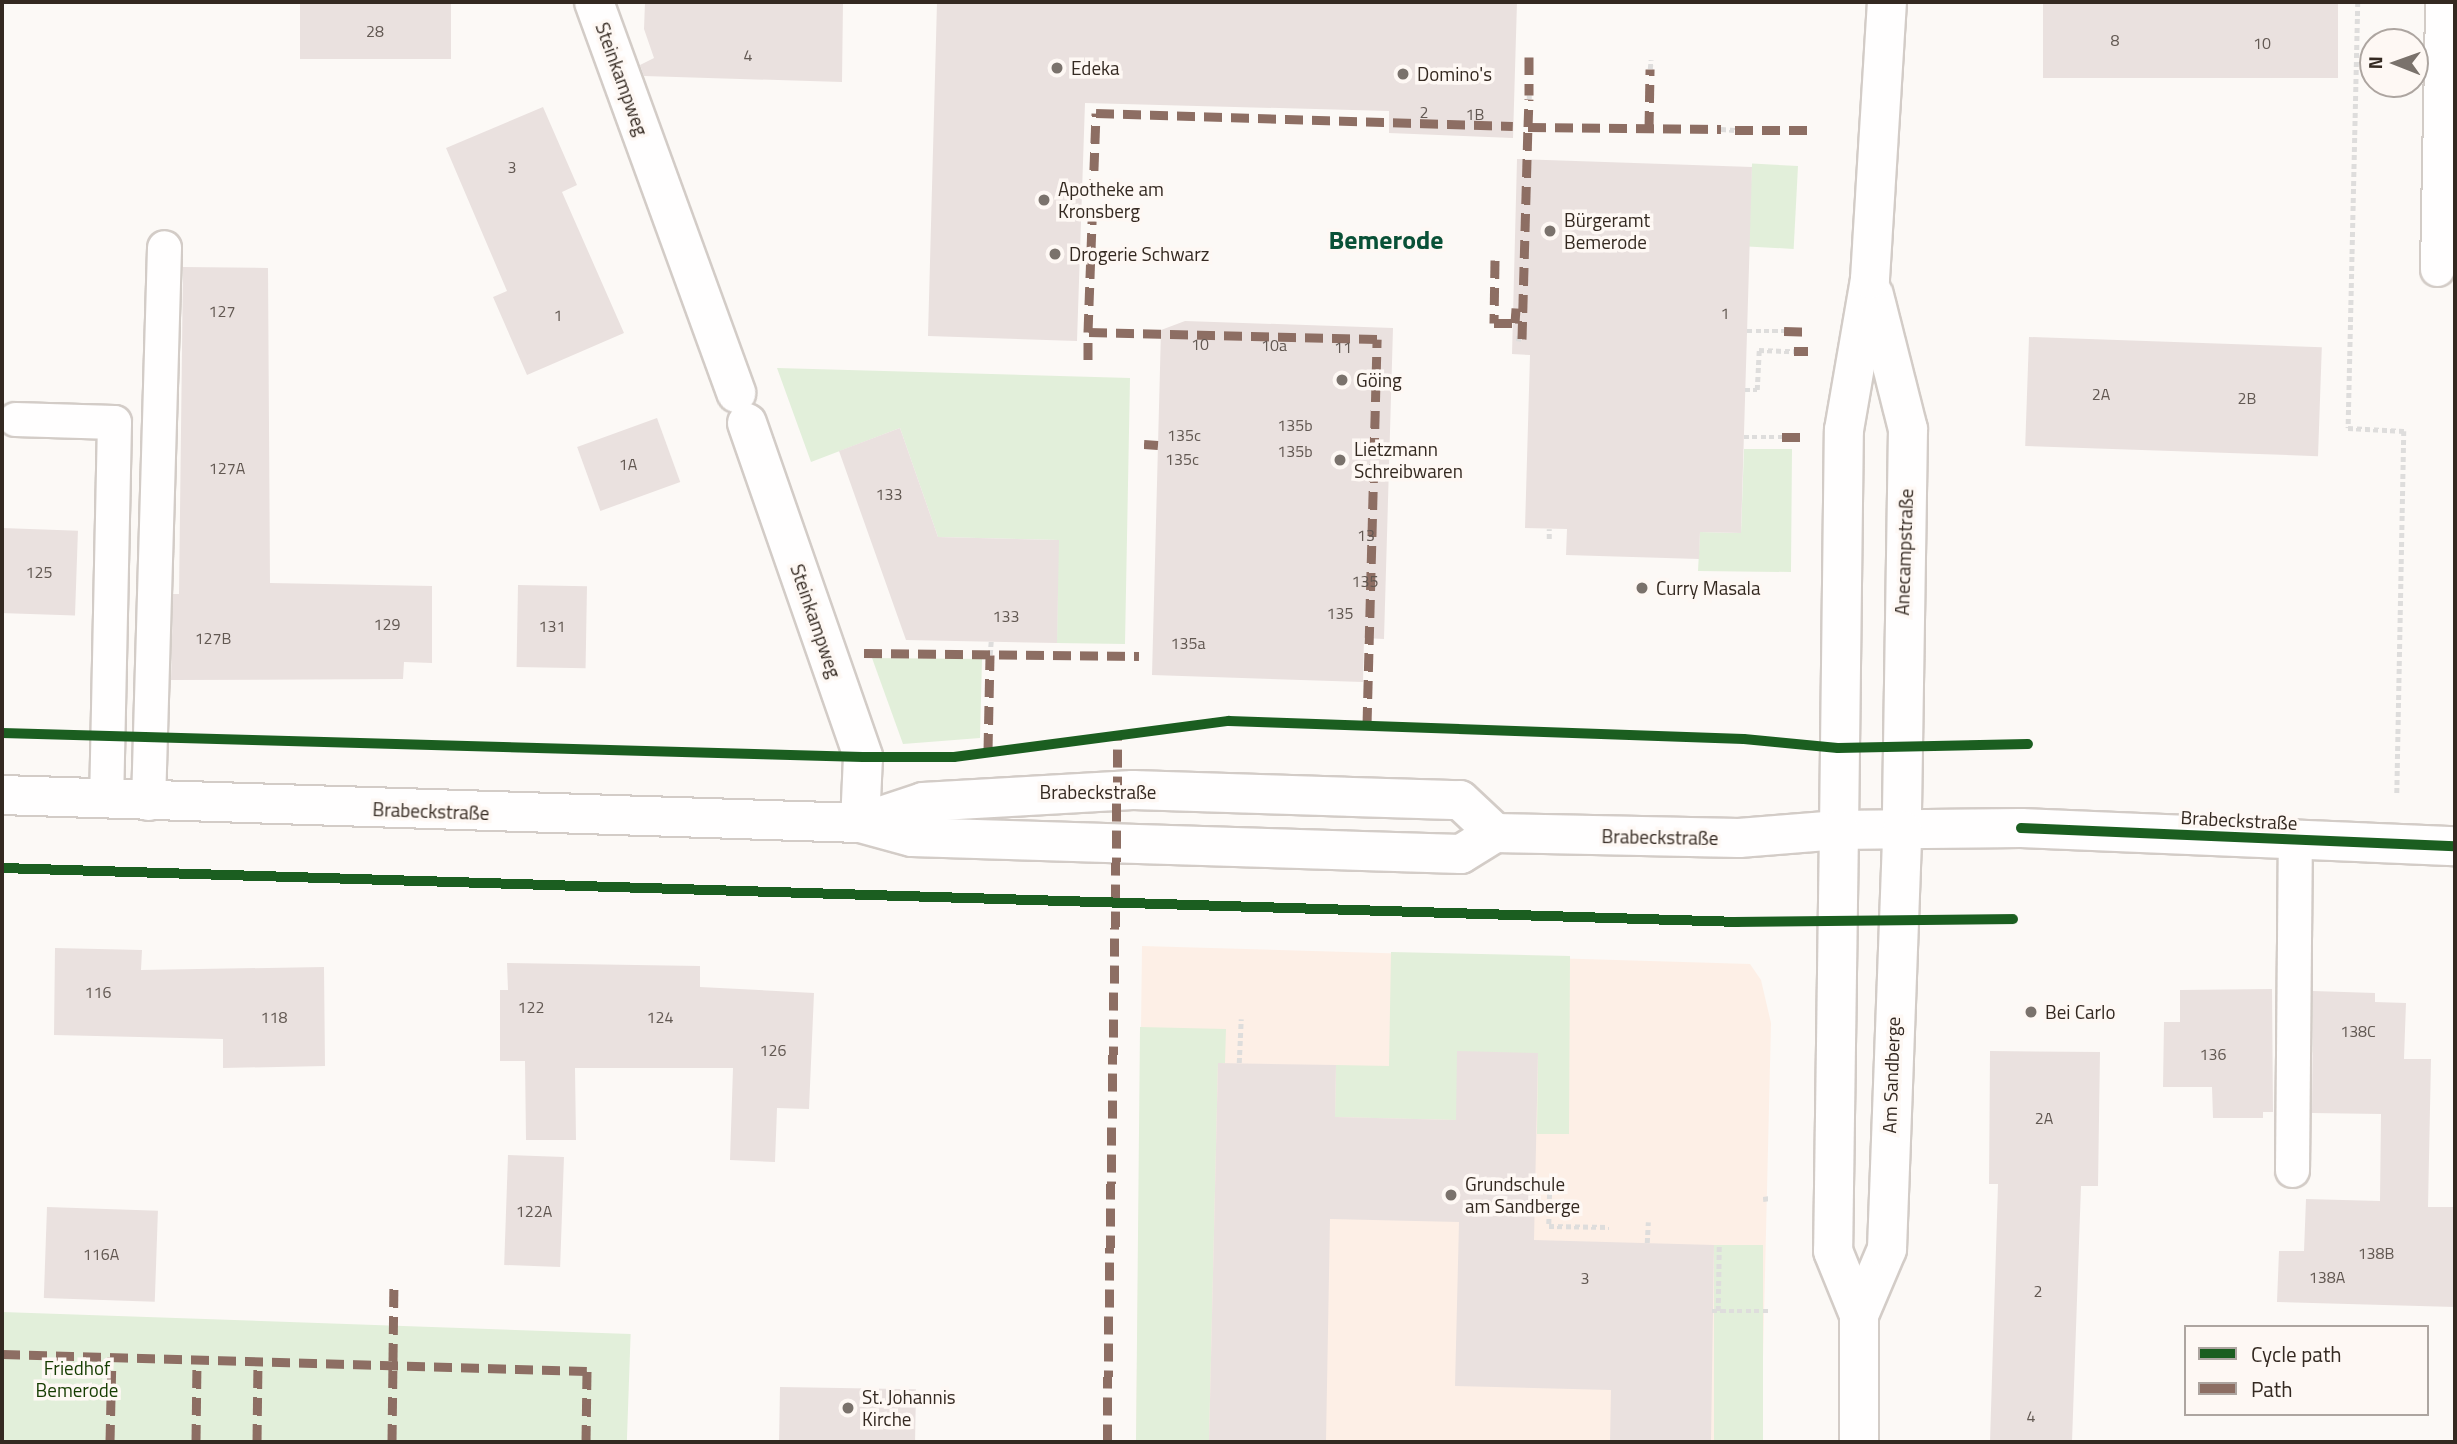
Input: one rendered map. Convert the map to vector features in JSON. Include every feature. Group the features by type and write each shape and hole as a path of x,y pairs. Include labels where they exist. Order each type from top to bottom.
{"main road":[{"name":"Steinkampweg","path":"594,2 742,408 863,758 860,823"},
{"name":"Anecampstraße","path":"1839,830 1844,430 1870,279 1886,2"},
{"name":"Anecampstraße","path":"1870,279 1908,429 1902,830"},
{"name":"Brabeckstraße","path":"860,823 923,802 1133,790 1460,800 1495,833"},
{"name":"Brabeckstraße","path":"2,795 106,798 148,803 860,823 912,837 1461,855 1495,833 1739,838 1839,830 2021,828 2455,846"},
{"name":"Am Sandberge","path":"1839,830 1833,1251 1859,1315 1859,1442"},
{"name":"Am Sandberge","path":"1859,1315 1886,1249 1902,830"}],"lane":[{"path":"2437,269 2442,2"},
{"path":"148,803 164,247"},
{"path":"15,419 114,422 106,798"},
{"path":"2292,1170 2295,841"}],"path":[{"path":"2358,2 2348,428 2404,431 2396,844"},
{"path":"1650,69 1651,60"},
{"path":"1721,130 1735,130"},
{"path":"1747,331 1784,331"},
{"path":"1745,390 1757,390 1759,350 1794,351"},
{"path":"1744,437 1782,437"},
{"path":"1549,529 1549,539"},
{"path":"990,641 990,655"},
{"path":"1239,1063 1241,1019"},
{"path":"1535,1185 1567,1185"},
{"path":"1550,1185 1549,1226 1609,1227"},
{"path":"1763,1199 1770,1198"},
{"path":"1647,1243 1648,1222"},
{"path":"1719,1245 1715,1311 1768,1311"}],"shaded area":[{"name":"Grundschule am Sandberge","path":"1142,946 1750,964 1761,980 1771,1023 1761,1442 1136,1442"}],"green space":[{"path":"1752,164 1798,166 1794,249 1748,246"},
{"path":"777,368 1130,378 1125,644 1057,643 1058,540 938,537 900,428 811,462"},
{"path":"1744,449 1792,449 1791,572 1698,571 1700,532 1741,533"},
{"path":"872,658 982,659 980,738 903,744"},
{"path":"1391,952 1570,956 1569,1134 1537,1134 1538,1053 1456,1120 1335,1117 1336,1065 1389,1066"},
{"path":"1140,1027 1226,1029 1225,1063 1218,1063 1209,1442 1136,1442"},
{"path":"1714,1245 1763,1245 1763,1442 1714,1442"},
{"name":"Friedhof Bemerode","path":"2,1312 631,1334 627,1442 2,1442"}],"building":[{"path":"300,2 451,2 451,59 300,59"},
{"path":"645,2 843,2 842,82 644,76 640,65 654,58 644,29"},
{"path":"937,2 1517,2 1513,138 1389,133 1389,111 1085,103 1077,341 928,336"},
{"path":"2043,2 2338,2 2338,78 2043,78"},
{"path":"543,107 577,185 562,192 624,333 527,375 493,297 507,291 446,148"},
{"path":"1517,159 1752,167 1741,533 1700,532 1699,559 1566,555 1567,529 1525,528 1530,355 1512,354"},
{"path":"183,267 268,268 270,583 432,586 432,663 404,662 403,679 171,680 173,594 179,594"},
{"path":"1185,321 1393,328 1384,639 1364,638 1363,682 1152,675 1161,330"},
{"path":"2029,337 2322,347 2318,456 2025,446"},
{"path":"657,418 680,482 600,511 577,447"},
{"path":"900,428 938,537 1059,540 1057,643 906,640 839,451"},
{"path":"2,528 78,531 75,616 2,613"},
{"path":"518,585 587,586 586,668 517,667"},
{"path":"55,948 142,950 141,970 324,967 325,1066 223,1068 223,1039 54,1035"},
{"path":"507,963 700,966 700,987 814,993 809,1109 777,1108 775,1162 730,1160 733,1068 575,1068 576,1140 526,1140 525,1061 500,1061 500,990 508,990"},
{"path":"2272,989 2273,1112 2263,1112 2263,1118 2213,1118 2212,1087 2163,1087 2164,1022 2180,1022 2180,990"},
{"path":"2313,991 2375,993 2375,1002 2406,1003 2404,1059 2431,1059 2428,1207 2455,1207 2455,1307 2277,1302 2279,1251 2304,1251 2306,1199 2380,1201 2381,1114 2312,1113"},
{"path":"1457,1051 1538,1053 1534,1240 1714,1245 1711,1442 1610,1442 1611,1390 1455,1386 1459,1222 1330,1219 1326,1442 1209,1442 1218,1063 1336,1065 1335,1117 1456,1120"},
{"path":"1990,1051 2100,1052 2098,1186 2081,1186 2072,1442 1990,1442 1998,1184 1989,1184"},
{"path":"508,1155 564,1157 560,1267 504,1265"},
{"path":"47,1207 158,1211 155,1302 44,1298"},
{"name":"St. Johannis Kirche","path":"780,1387 916,1389 915,1442 779,1442"}],"marked path":[{"path":"1529,57 1529,95"},
{"path":"1649,129 1650,69"},
{"path":"1528,127 1529,99"},
{"path":"1367,725 1377,339 1088,332 1096,113 1513,126"},
{"path":"1522,339 1528,127 1721,129"},
{"path":"1735,130 1813,130"},
{"path":"1495,260 1494,323 1515,323 1516,308"},
{"path":"1784,331 1808,332"},
{"path":"1088,332 1088,360"},
{"path":"1794,351 1808,351"},
{"path":"1782,437 1807,437"},
{"path":"1144,444 1158,445"},
{"path":"864,653 1139,656"},
{"path":"988,751 990,655"},
{"path":"1107,1442 1118,734"},
{"path":"392,1442 394,1284"},
{"path":"2,1354 587,1371 586,1442"},
{"path":"110,1442 112,1357"},
{"path":"196,1442 197,1360"},
{"path":"257,1442 258,1362"}],"cycle path":[{"path":"2,733 863,757 954,757 1229,721 1744,739 1838,748 2028,744"},
{"path":"2021,828 2455,846"},
{"path":"2,868 1738,922 2013,919"}],"place":[{"name":"Edeka","path":"1057,68"},
{"name":"Domino's","path":"1403,74"},
{"name":"Apotheke am Kronsberg","path":"1044,200"},
{"name":"Bürgeramt Bemerode","path":"1550,231"},
{"name":"Drogerie Schwarz","path":"1055,254"},
{"name":"Göing","path":"1342,380"},
{"name":"Lietzmann Schreibwaren","path":"1340,460"},
{"name":"Curry Masala","path":"1642,588"},
{"name":"Bei Carlo","path":"2031,1012"},
{"name":"Grundschule am Sandberge","path":"1451,1195"},
{"name":"St. Johannis Kirche","path":"848,1408"}],"district":[{"name":"Bemerode","path":"1386,240"}]}
